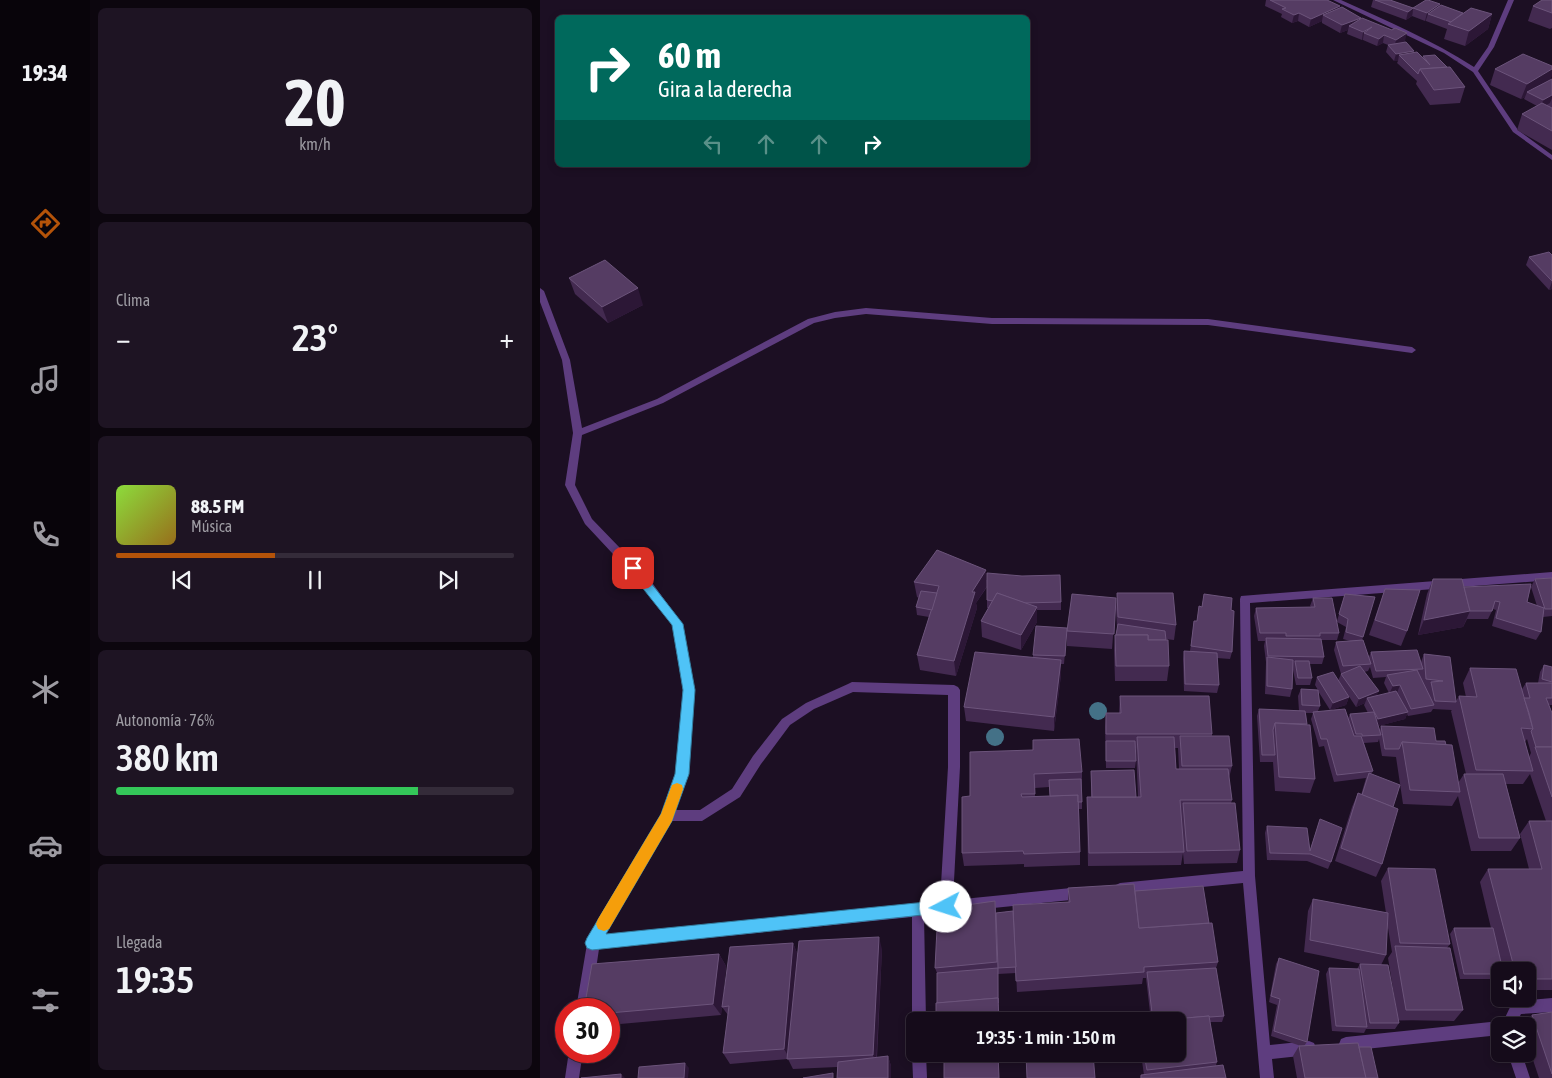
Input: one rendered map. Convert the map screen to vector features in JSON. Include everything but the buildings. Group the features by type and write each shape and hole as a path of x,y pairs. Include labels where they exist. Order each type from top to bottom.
{"street":[{"path":"1336,0 1428,43 1475,71 1515,131 1552,158"},
{"path":"1475,71 1492,47 1511,0"},
{"path":"540,291 566,360 578,433 570,485 588,521 644,580 677,624 689,690 682,774 667,816 592,943 584,998"},
{"path":"578,433 660,401 811,321 835,315 866,311 992,321 1208,322 1412,350"},
{"path":"1268,1078 1264,1053 1249,876 1245,599 1552,576"},
{"path":"667,816 702,815 736,792 757,760 786,722 810,706 852,687 954,690 954,767 946,907"},
{"path":"592,943 1249,876"},
{"path":"918,910 919,1012"},
{"path":"1536,1004 1552,1005"},
{"path":"1264,1053 1491,1029"},
{"path":"919,1062 920,1078"},
{"path":"1518,1062 1523,1078"},
{"path":"572,1078 574,1063"}],"slow traffic":[{"path":"604,924 667,816 677,789"}],"route":[{"path":"633,568 677,624 689,690 682,774 667,816 592,943 946,907"}]}
